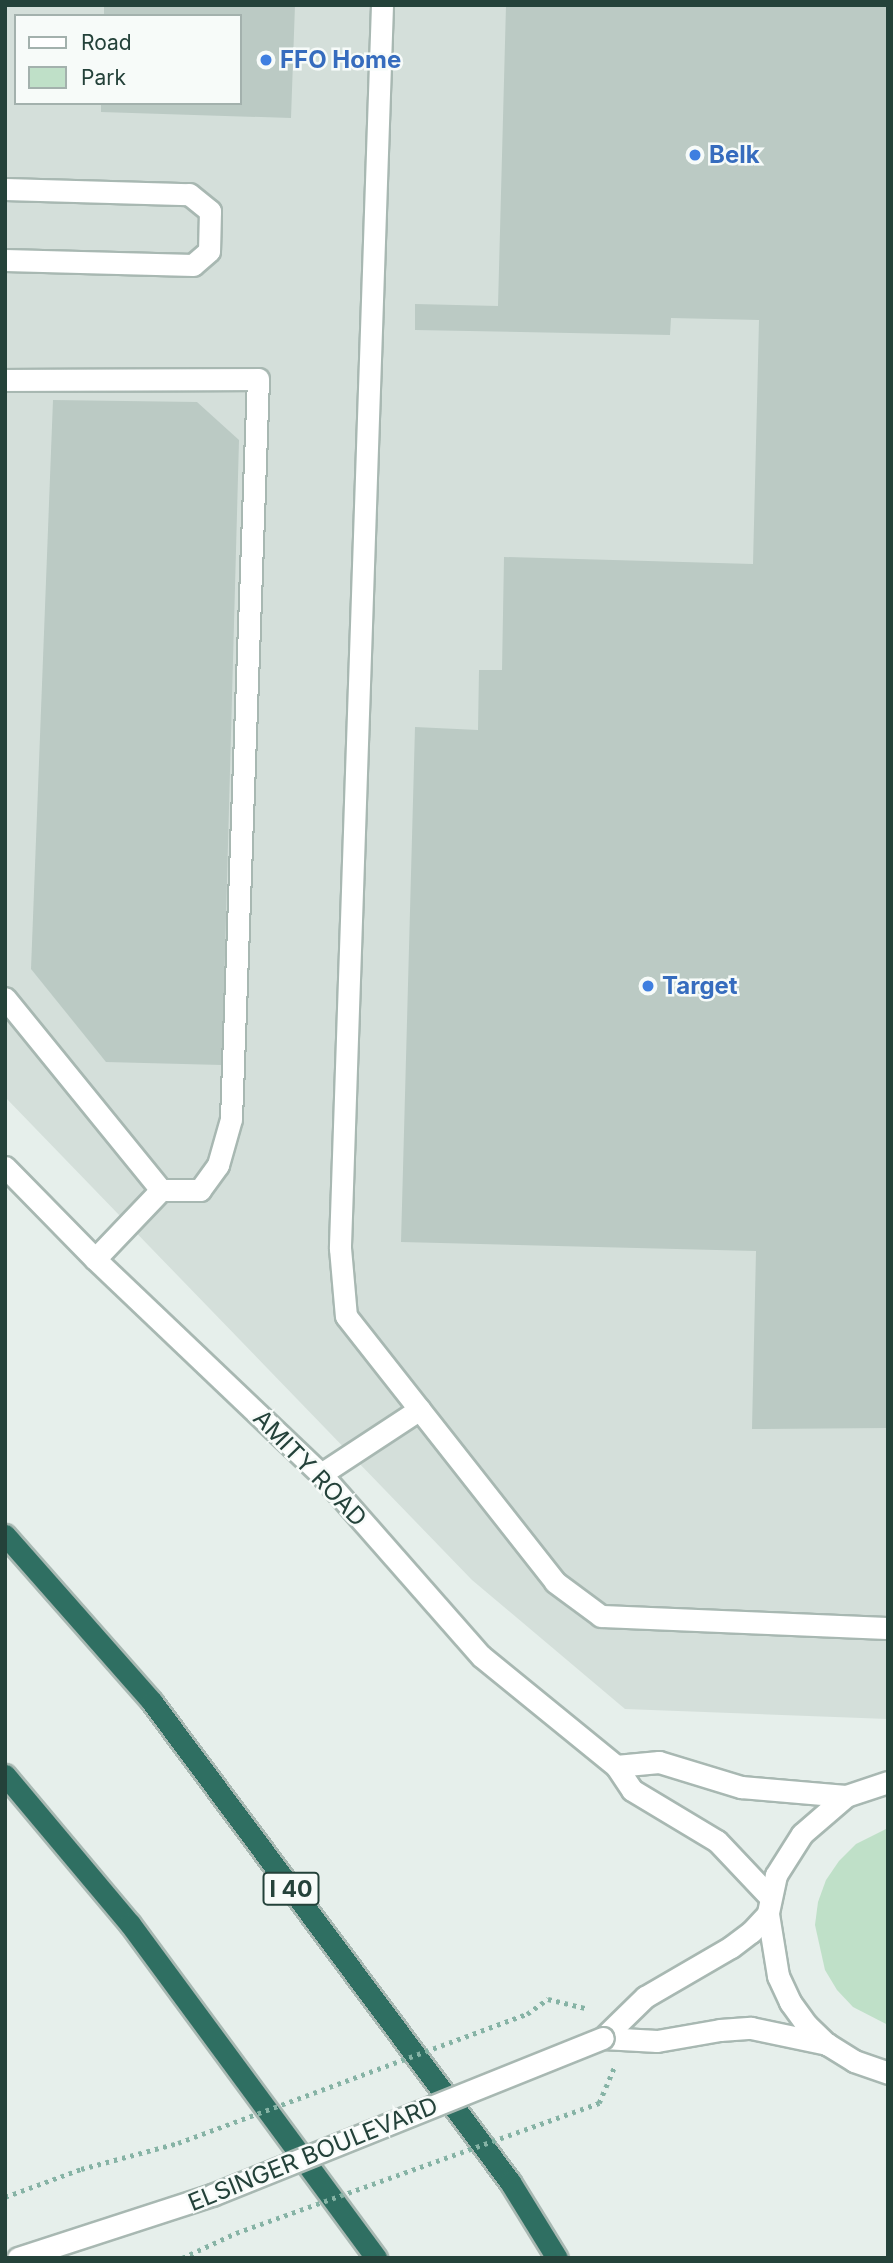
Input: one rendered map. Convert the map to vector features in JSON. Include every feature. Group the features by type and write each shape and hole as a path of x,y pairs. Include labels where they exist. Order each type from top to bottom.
{"highway":[{"name":"I 40","path":"5,1535 152,1702 510,2182 556,2258"},
{"path":"5,1775 130,1924 376,2258"}],"street":[{"path":"382,5 340,1248 346,1316 555,1582 601,1616 888,1628"},
{"path":"5,188 188,194 210,211 209,251 193,265 5,260"},
{"path":"5,380 258,379 231,1118 218,1166 200,1189 161,1189 95,1259"},
{"path":"5,998 161,1189"},
{"name":"AMITY ROAD","path":"5,1167 95,1259 321,1474 481,1656 616,1766 632,1790 717,1841 768,1905"},
{"path":"321,1474 420,1409"},
{"path":"616,1766 659,1762 741,1787 846,1796"},
{"path":"886,2074 853,2061 827,2044 807,2025 790,2002 778,1976 768,1905 776,1875 802,1834 846,1796 888,1782"},
{"name":"ELSINGER BOULEVARD","path":"18,2258 212,2195 603,2038 645,1997 731,1947 751,1932 768,1905"},
{"name":"ELSINGER BOULEVARD","path":"603,2038 657,2041 720,2030 751,2028 827,2044"}],"path":[{"path":"5,2197 81,2169 178,2143 527,2014 548,1998"},
{"path":"183,2258 236,2233 599,2103"}],"shaded area":[{"path":"5,5 888,5 888,1719 625,1709 472,1580 5,1097"}],"green space":[{"path":"888,1828 888,2025 853,2007 837,1990 825,1970 815,1925 818,1902 826,1880 839,1861 856,1844"}],"building":[{"name":"FFO Home","path":"104,5 295,5 291,118 101,112 101,105 242,105 242,14 104,14"},
{"name":"Target","path":"506,5 888,5 888,1428 752,1429 756,1251 401,1242 415,727 478,730 479,670 502,670 504,557 753,564 759,320 671,318 670,335 415,330 415,304 498,306"},
{"path":"53,400 197,402 239,440 222,1065 106,1062 31,969"}],"place":[{"name":"FFO Home","path":"266,60"},
{"name":"Belk","path":"695,155"},
{"name":"Target","path":"648,986"}]}
